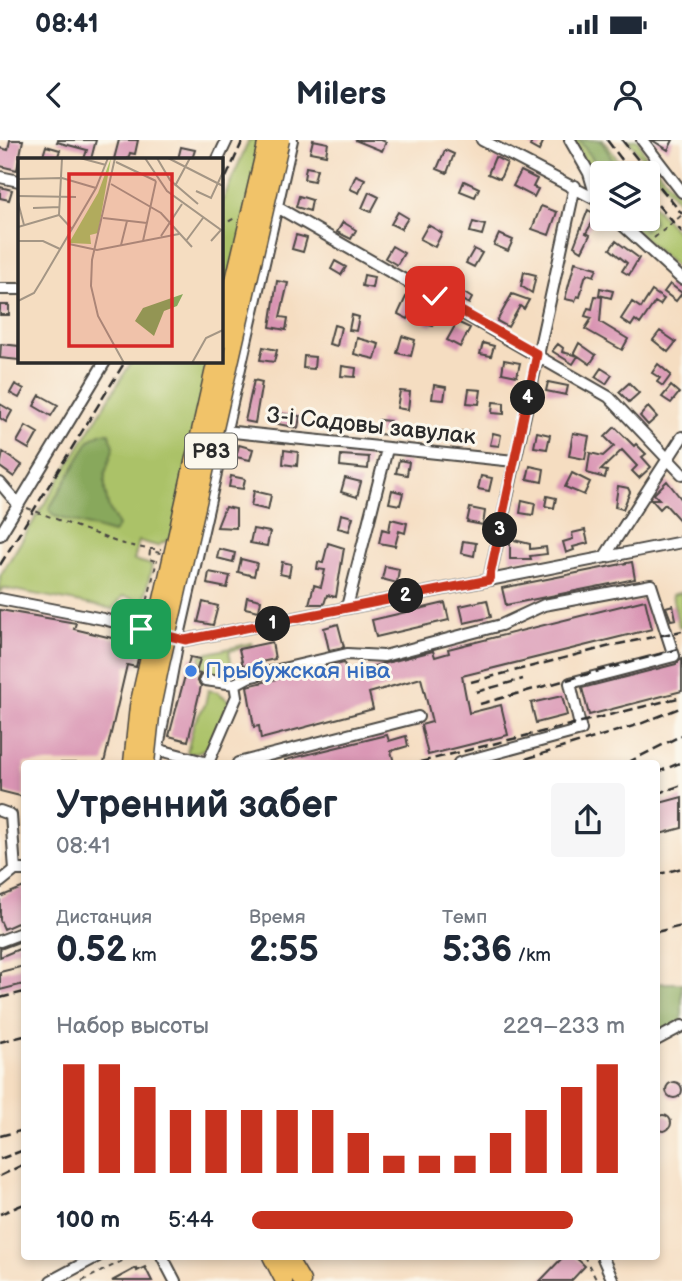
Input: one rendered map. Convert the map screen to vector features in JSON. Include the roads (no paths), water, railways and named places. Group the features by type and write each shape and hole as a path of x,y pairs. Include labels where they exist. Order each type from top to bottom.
{"highway":[{"path":"222,331 267,140"},
{"name":"Р83","path":"146,760 160,663 281,140"},
{"name":"Р83","path":"132,760 138,706 216,362"},
{"path":"273,1260 284,1281"},
{"path":"289,1260 302,1281"}],"street":[{"path":"218,158 227,140"},
{"path":"155,760 178,640 224,431 292,140"},
{"path":"482,140 590,196"},
{"path":"570,140 590,176"},
{"path":"642,140 682,192"},
{"path":"0,177 18,181"},
{"path":"489,580 575,186"},
{"path":"277,207 609,397 682,474"},
{"path":"628,231 682,279"},
{"path":"0,289 18,289"},
{"path":"0,535 105,362"},
{"name":"3-і Садовы завулак","path":"224,431 514,461"},
{"path":"606,556 682,437"},
{"path":"348,607 387,449"},
{"path":"0,483 18,504"},
{"path":"0,599 103,618 178,640 682,542"},
{"path":"205,680 235,684 248,677 347,654 384,656 500,625 544,605 652,586 674,656 570,683 581,730 470,760"},
{"path":"209,760 237,696 235,684"},
{"path":"250,760 418,717"},
{"path":"156,749 197,760"},
{"path":"0,811 11,815 20,870 0,882"},
{"path":"0,942 21,933"},
{"path":"660,1038 682,1027"},
{"path":"51,1281 90,1260"},
{"path":"164,1260 175,1281"},
{"path":"604,1260 613,1281"}],"railway":[{"path":"222,187 243,140"},
{"path":"607,140 623,161"},
{"path":"622,140 682,214"},
{"path":"660,207 682,232"},
{"path":"0,565 125,362"},
{"path":"471,682 614,645 682,631"},
{"path":"480,704 682,648"},
{"path":"476,692 523,679"},
{"path":"428,760 682,697"},
{"path":"522,760 640,724 682,707"},
{"path":"633,760 682,735"},
{"path":"660,771 682,762"},
{"path":"660,793 682,785"},
{"path":"660,874 682,868"},
{"path":"660,931 682,926"},
{"path":"0,998 21,993"},
{"path":"0,1042 21,1037"},
{"path":"0,1136 21,1131"},
{"path":"0,1159 21,1151"},
{"path":"0,1176 21,1166"},
{"path":"0,1214 21,1205"}],"place":[{"name":"Прыбужская ніва","path":"191,671"}]}
